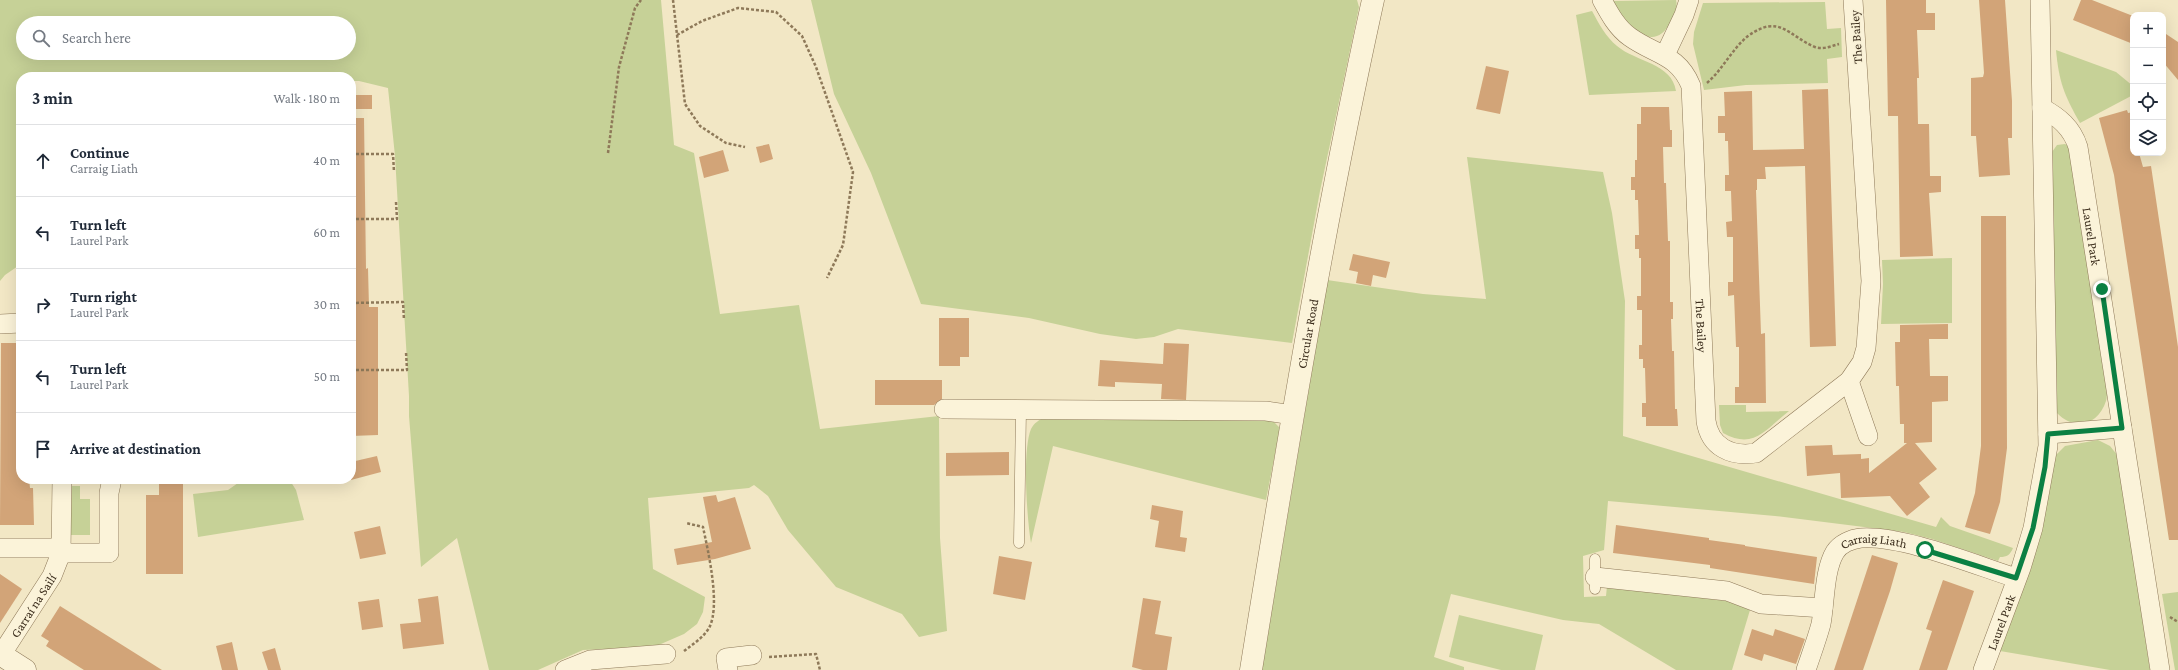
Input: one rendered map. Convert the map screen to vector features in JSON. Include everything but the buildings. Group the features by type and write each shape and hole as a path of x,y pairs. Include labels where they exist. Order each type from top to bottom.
{"street":[{"name":"Circular Road","path":"1251,670 1293,415 1347,122 1373,0"},
{"name":"The Bailey","path":"1602,0 1613,19 1628,36 1678,63 1691,86 1708,433 1715,442 1728,451 1743,455 1756,453 1849,381 1862,362 1866,348 1871,281 1854,0"},
{"path":"1665,55 1678,30 1689,0"},
{"name":"Laurel Park","path":"1983,670 2033,528 2045,467 2048,434 2040,0"},
{"name":"Laurel Park","path":"2042,108 2074,133 2078,147 2160,670"},
{"path":"0,324 16,323"},
{"path":"1849,381 1868,436"},
{"path":"944,409 1266,411 1293,415"},
{"path":"2048,434 2122,428"},
{"name":"Garraí na Sailí","path":"0,654 52,576 61,551 62,484"},
{"path":"0,548 109,553 109,493 111,484"},
{"name":"Carraig Liath","path":"1806,670 1820,625 1827,579 1835,553 1848,541 1860,538 1903,544 2016,578"},
{"path":"1595,575 1727,591 1761,604 1823,608"},
{"path":"0,654 25,670"},
{"path":"565,670 590,660 666,654"},
{"path":"728,670 726,658 752,655"}],"lane":[{"path":"1019,542 1021,409"}],"path":[{"path":"608,153 619,67 635,8 641,0"},
{"path":"673,0 685,104 700,126 726,143 745,147"},
{"path":"677,35 702,21 738,8 776,12 802,36 816,67 853,172 843,245 827,278"},
{"path":"1691,86 1707,83 1717,74 1747,37 1762,28 1777,26 1790,30 1815,47 1825,48 1846,42 1856,41"},
{"path":"356,154 393,154 394,172"},
{"path":"356,219 397,219 396,202"},
{"path":"356,303 402,302 404,320"},
{"path":"356,370 407,370 406,352"},
{"path":"666,654 683,651 697,642 709,628 713,614 711,568 704,527 686,523"},
{"path":"752,655 778,658 816,654 820,670"}],"green space":[{"path":"0,0 661,0 674,145 694,153 720,314 799,305 820,429 939,416 940,538 947,631 919,637 902,614 836,587 788,530 768,496 754,485 749,488 648,498 653,569 705,597 703,612 697,624 684,634 654,647 583,650 538,670 489,670 457,538 421,567 409,416 395,156 388,88 356,81 356,72 16,72 16,267 5,275 0,281"},
{"path":"811,0 1357,0 1359,7 1320,191 1292,343 1178,329 1154,337 1136,339 1100,334 1029,318 921,304 871,173 834,94"},
{"path":"1676,0 1677,3 1675,13 1664,32 1656,36 1648,36 1639,33 1624,18 1613,1"},
{"path":"1825,2 1827,29 1841,28 1842,57 1827,59 1828,83 1746,85 1704,90 1693,44 1694,32 1703,3"},
{"path":"1592,11 1609,39 1625,51 1652,64 1668,74 1676,91 1589,95 1576,15"},
{"path":"2056,50 2116,72 2130,84 2130,97 2080,123 2063,88"},
{"path":"2065,144 2071,148 2107,379 2107,398 2102,409 2091,421 2078,424 2064,419 2057,413 2052,152 2057,145"},
{"path":"1467,157 1603,172 1612,213 1625,301 1623,436 1936,527 1941,517 1950,526 2013,548 2011,552 2006,556 2000,557 1998,561 1932,539 1904,532 1775,516 1608,501 1604,550 1583,556 1584,597 1606,596 1607,586 1727,601 1750,610 1732,670 1676,670 1599,624 1563,620 1451,594 1434,657 1464,667 1464,670 1262,670 1327,280 1423,294 1486,299"},
{"path":"1952,258 1952,323 1881,324 1883,284 1882,260"},
{"path":"1719,405 1746,405 1746,412 1789,411 1759,436 1751,439 1743,439 1734,438 1723,433 1720,425"},
{"path":"1045,417 1270,418 1280,428 1266,500 1053,446 1031,543 1026,485 1028,439 1034,425"},
{"path":"2098,440 2110,446 2118,456 2150,670 2110,670 2000,651 2053,458 2065,446"},
{"path":"237,484 292,484 296,490 304,520 198,537 193,494 228,490"},
{"path":"70,486 80,486 80,499 90,499 90,535 70,535"},
{"path":"2178,592 2178,670 2175,670 2162,594"},
{"path":"1459,615 1543,635 1535,670 1501,670 1449,657"}],"route":[{"path":"1925,550 2016,578 2021,568 2033,528 2045,467 2048,434 2122,428 2102,289"}]}
